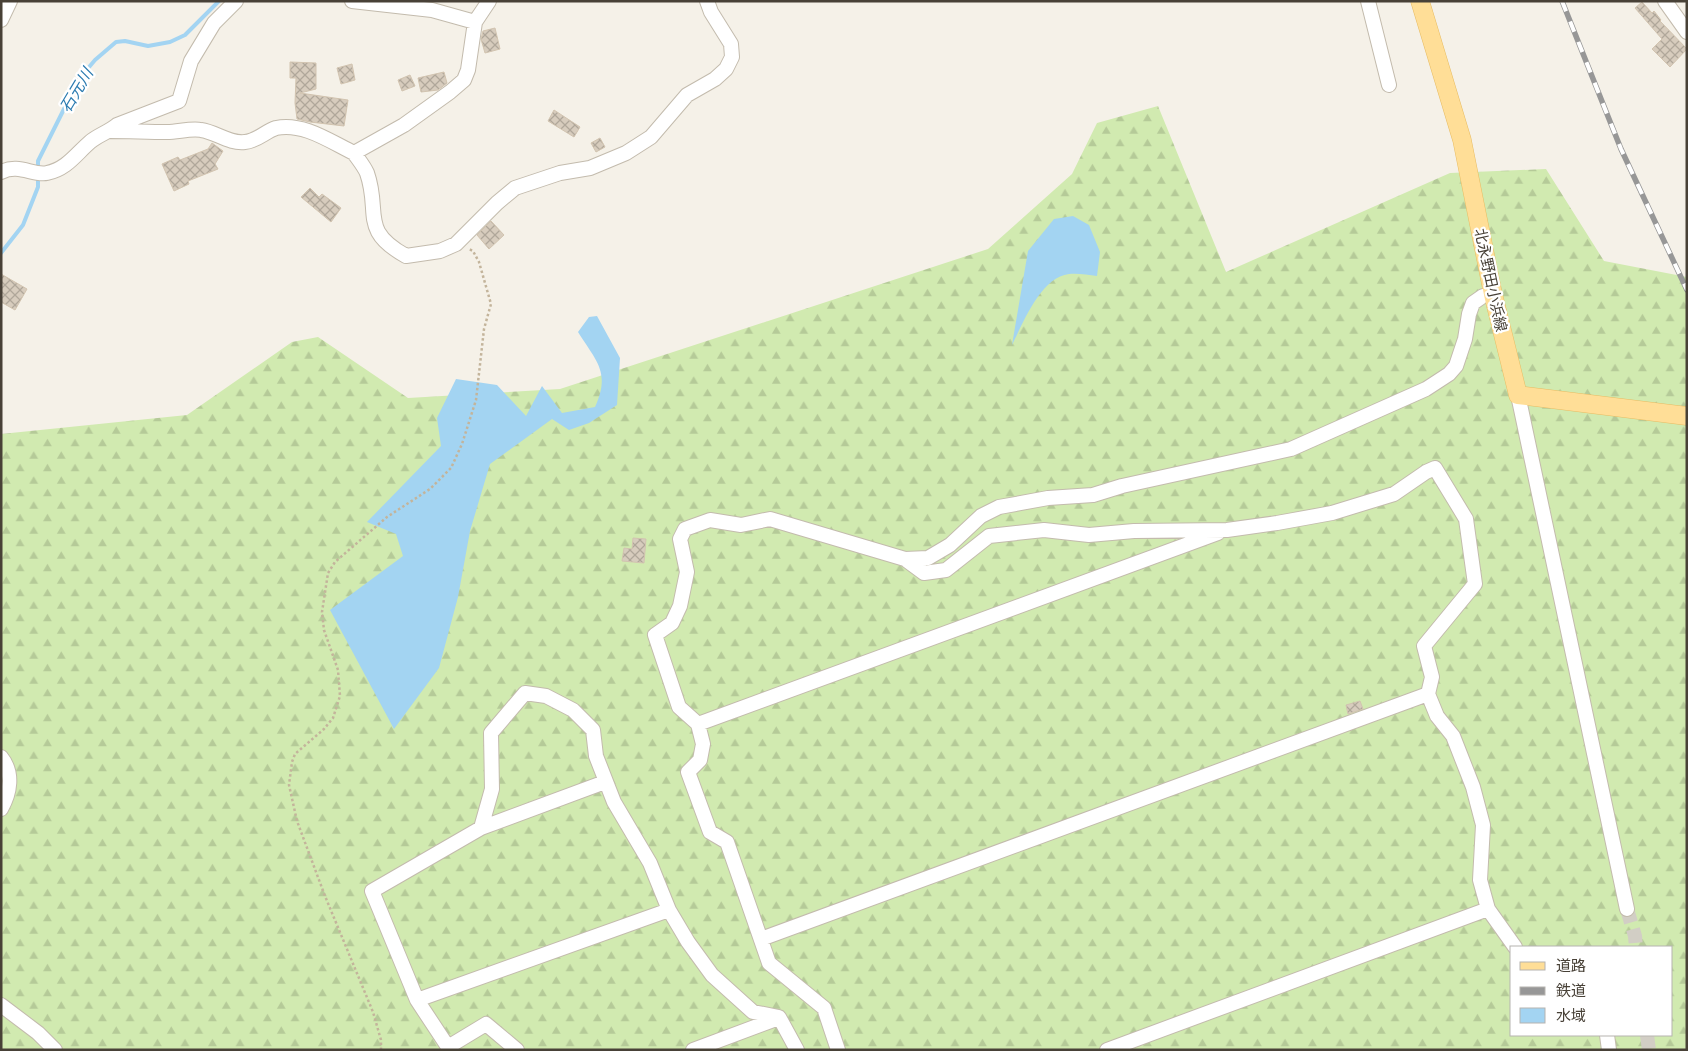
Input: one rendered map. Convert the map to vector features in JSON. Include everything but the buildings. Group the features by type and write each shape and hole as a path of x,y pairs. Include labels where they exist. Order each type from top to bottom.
{"main road":[{"name":"北永野田小浜線","path":"1420,1 1462,140 1493,294 1518,395"},
{"path":"1518,395 1687,416"}],"street":[{"path":"1,20 10,1"},
{"path":"1,172 16,169 45,174 59,169 72,161 91,141 117,125 180,101 191,61 214,22 236,1"},
{"path":"352,1 432,10 475,22"},
{"path":"354,153 404,124 464,80 468,70 475,22 489,1"},
{"path":"110,131 169,132 200,129 229,141 244,142 261,137 274,128 306,130 354,153 366,172 372,200 375,229 384,241 406,256 440,251 456,244 496,203 515,188 560,173 590,168 634,148 651,137 687,95 715,79 726,69 732,57 731,44 706,1"},
{"path":"1368,1 1389,85"},
{"path":"1665,1 1687,32"},
{"path":"905,559 928,558 950,545 980,516 1000,507 1048,498 1093,495 1122,486 1291,449 1417,393 1449,374 1456,366 1465,339 1469,314 1473,303 1483,296 1493,294"},
{"path":"1518,395 1627,909"},
{"path":"838,1050 824,1008 769,963 726,842 710,832 688,772 700,760 703,744 698,724 680,707 655,636 672,623 680,606 687,572 680,539 685,529 710,520 741,525 770,519 905,559 924,572 946,570 989,536 1044,530 1089,535 1134,530 1227,530 1277,524 1332,514 1394,494 1426,472 1436,468 1466,519 1475,584 1424,646 1432,677 1428,694 1437,716 1453,736 1473,787 1483,825 1480,880 1488,909 1514,946"},
{"path":"698,724 1227,530"},
{"path":"481,828 492,788 490,733 525,693 546,696 572,710 592,730 596,756 614,802 650,862 669,910 688,942 712,975 753,1012 779,1017"},
{"path":"761,939 1428,694"},
{"path":"1,757 9,772 9,791 1,809"},
{"path":"516,1050 486,1024 448,1047 417,1000 372,891 481,828 605,782"},
{"path":"1107,1050 1488,909"},
{"path":"417,1000 669,910"},
{"path":"1,1005 38,1032 55,1050"},
{"path":"693,1050 779,1017"},
{"path":"779,1017 797,1050"},
{"path":"1607,1036 1609,1050"}],"path":[{"path":"382,1050 373,1012 325,896 297,821 289,784 295,754 324,729 333,718 340,696 338,670 324,630 322,612 328,574 335,562 387,517 430,489 450,468 465,435 476,400 484,329 490,304 479,262 473,250 456,244"}],"green space":[{"path":"1158,106 1226,272 1450,173 1546,169 1604,261 1687,277 1687,1050 1,1050 1,434 187,415 292,342 318,337 408,398 560,389 988,249 1072,174 1097,123"}],"water":[{"path":"1073,216 1089,225 1100,252 1097,276 1069,274 1059,277 1050,283 1034,302 1012,345 1028,251 1054,219"},
{"path":"597,316 620,358 617,405 589,423 569,430 552,419 490,464 470,531 458,597 439,668 394,729 330,610 403,556 396,534 367,522 441,446 437,418 456,379 497,385 526,416 542,386 562,413 595,407 602,385 599,367 596,359 578,332 589,317"}],"waterway":[{"name":"石元川","path":"1,253 23,225 38,187 38,161 79,79 95,60 116,42 125,41 148,46 170,42 185,35 219,1"}],"tunnel":[{"path":"1627,909 1636,946"},
{"path":"1647,1036 1649,1050"}],"railway":[{"path":"1562,1 1621,149 1687,290"}]}
